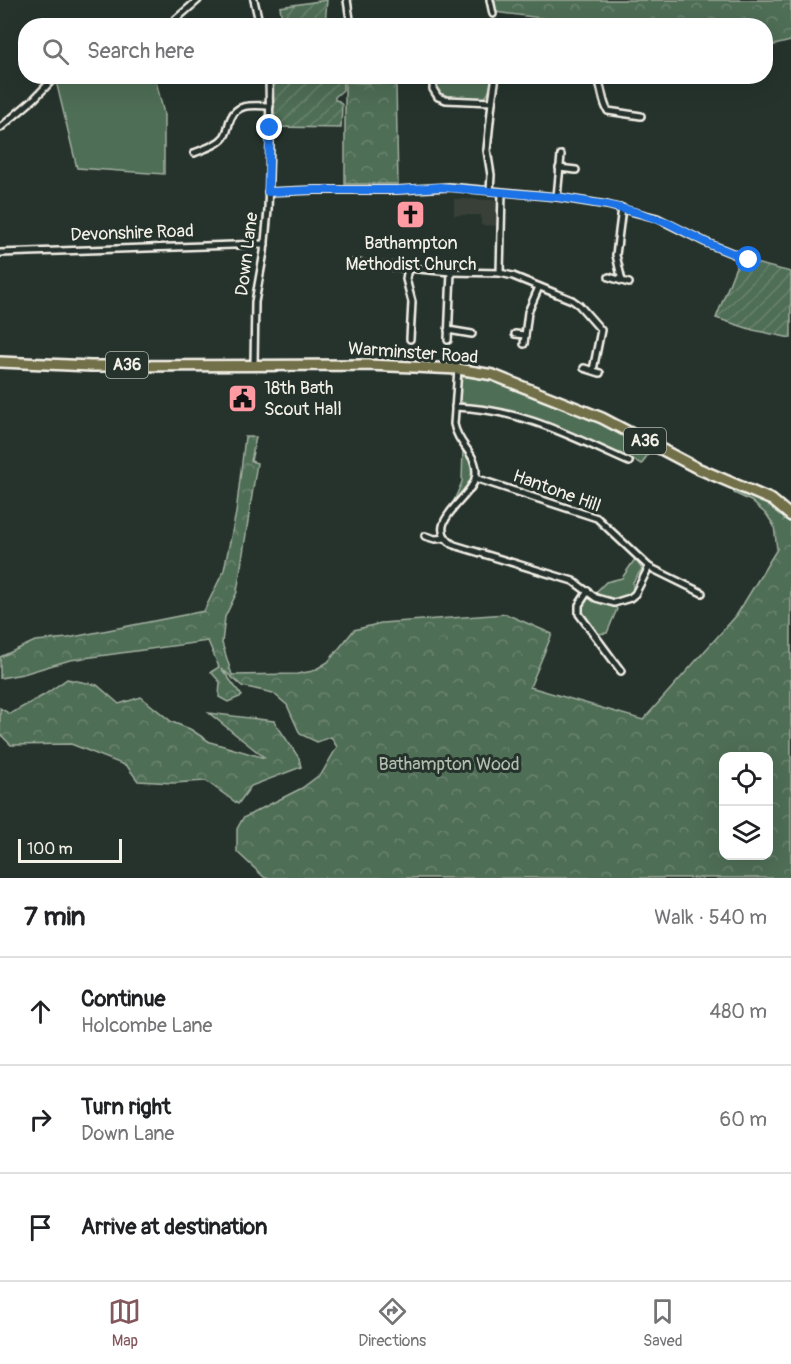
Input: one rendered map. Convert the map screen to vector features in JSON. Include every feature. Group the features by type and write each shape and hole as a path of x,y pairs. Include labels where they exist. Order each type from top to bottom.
{"highway":[{"name":"Warminster Road","path":"0,362 91,366 368,364 458,369 493,375 602,418 697,468 772,500 791,516"}],"street":[{"path":"177,18 198,0"},
{"path":"254,0 258,18"},
{"path":"347,0 350,18"},
{"path":"490,0 493,14"},
{"path":"0,128 48,84"},
{"name":"Down Lane","path":"254,364 255,302 265,244 268,192 269,84"},
{"path":"433,84 433,89 438,97 446,100 492,102"},
{"path":"490,191 491,175 487,150 494,84"},
{"path":"601,84 605,107 608,111 641,117"},
{"path":"194,153 217,143 225,136 231,118 237,109 246,105 270,106"},
{"path":"557,197 561,155"},
{"path":"560,168 576,170"},
{"path":"268,192 440,187 557,197 622,208 666,222 707,243 749,260"},
{"path":"500,273 502,192"},
{"path":"622,208 615,255 622,281"},
{"name":"Devonshire Road","path":"0,253 265,244"},
{"path":"354,263 451,272 500,273 539,287 579,305 601,330 593,370"},
{"path":"362,272 363,264"},
{"path":"408,268 406,279 412,302 409,319 410,339"},
{"path":"448,340 451,272"},
{"path":"609,277 629,283"},
{"path":"524,344 528,312 539,287"},
{"path":"448,330 472,334"},
{"path":"515,334 525,335"},
{"path":"584,368 600,373"},
{"path":"458,369 456,432 476,463 475,478 472,487 445,519 443,527 446,538 454,544 573,581 596,598 614,603 635,594 649,567"},
{"path":"455,407 482,408 546,425 629,462"},
{"name":"Hantone Hill","path":"475,478 597,518 649,567 702,592"},
{"path":"424,536 435,539 446,538"},
{"path":"588,591 579,605 579,614 621,671"}],"shaded area":[{"path":"454,199 498,200 498,226 481,225 481,215 454,215"}],"green space":[{"path":"327,0 326,18 282,18 280,7"},
{"path":"494,0 791,0 791,41 773,45 773,18 540,18 495,12"},
{"path":"57,84 157,84 164,114 164,174 77,168"},
{"path":"273,84 343,84 343,90 335,97 335,100 342,105 341,128 273,127"},
{"path":"345,84 396,84 398,184 345,184"},
{"path":"436,84 491,84 489,92 482,99 447,98 440,95 436,89"},
{"path":"739,259 791,272 791,338 753,330 716,318"},
{"path":"470,375 494,381 564,406 651,449 642,464 533,418 487,407 464,405 459,398 461,382 463,377"},
{"name":"Bathampton Wood","path":"245,437 256,437 251,461 257,463 237,592 225,617 222,643 232,675 297,674 313,671 328,662 354,630 381,623 506,614 552,634 530,687 643,720 736,616 777,549 774,526 767,515 751,501 734,491 765,503 791,523 791,878 265,878 237,852 237,829 243,818 302,788 322,773 337,747 331,737 317,742 300,734 287,705 273,693 242,686 221,668 242,696 228,702 219,697 220,682 211,672 219,667 208,641 70,660 23,674 0,678 0,657 35,641 68,638 204,611 224,570 236,513"},
{"path":"463,449 470,456 473,464 472,478 469,485 453,503 462,482"},
{"path":"635,559 642,569 633,582 633,591 624,597 614,599 595,593 606,582 622,578"},
{"path":"589,597 617,609 607,633 597,634 583,617 581,606"},
{"path":"67,679 97,685 119,704 141,697 172,722 190,729 210,742 265,758 209,713 274,721 299,758 301,767 251,786 238,804 206,781 173,783 138,781 127,766 71,744 11,745 0,734 0,708 10,714"}],"place":[{"name":"Bathampton Methodist Church","path":"411,214"},
{"name":"18th Bath Scout Hall","path":"243,398"}],"route":[{"path":"270,128 268,192 449,187 557,197 636,212 666,222 707,243 749,260"}]}
